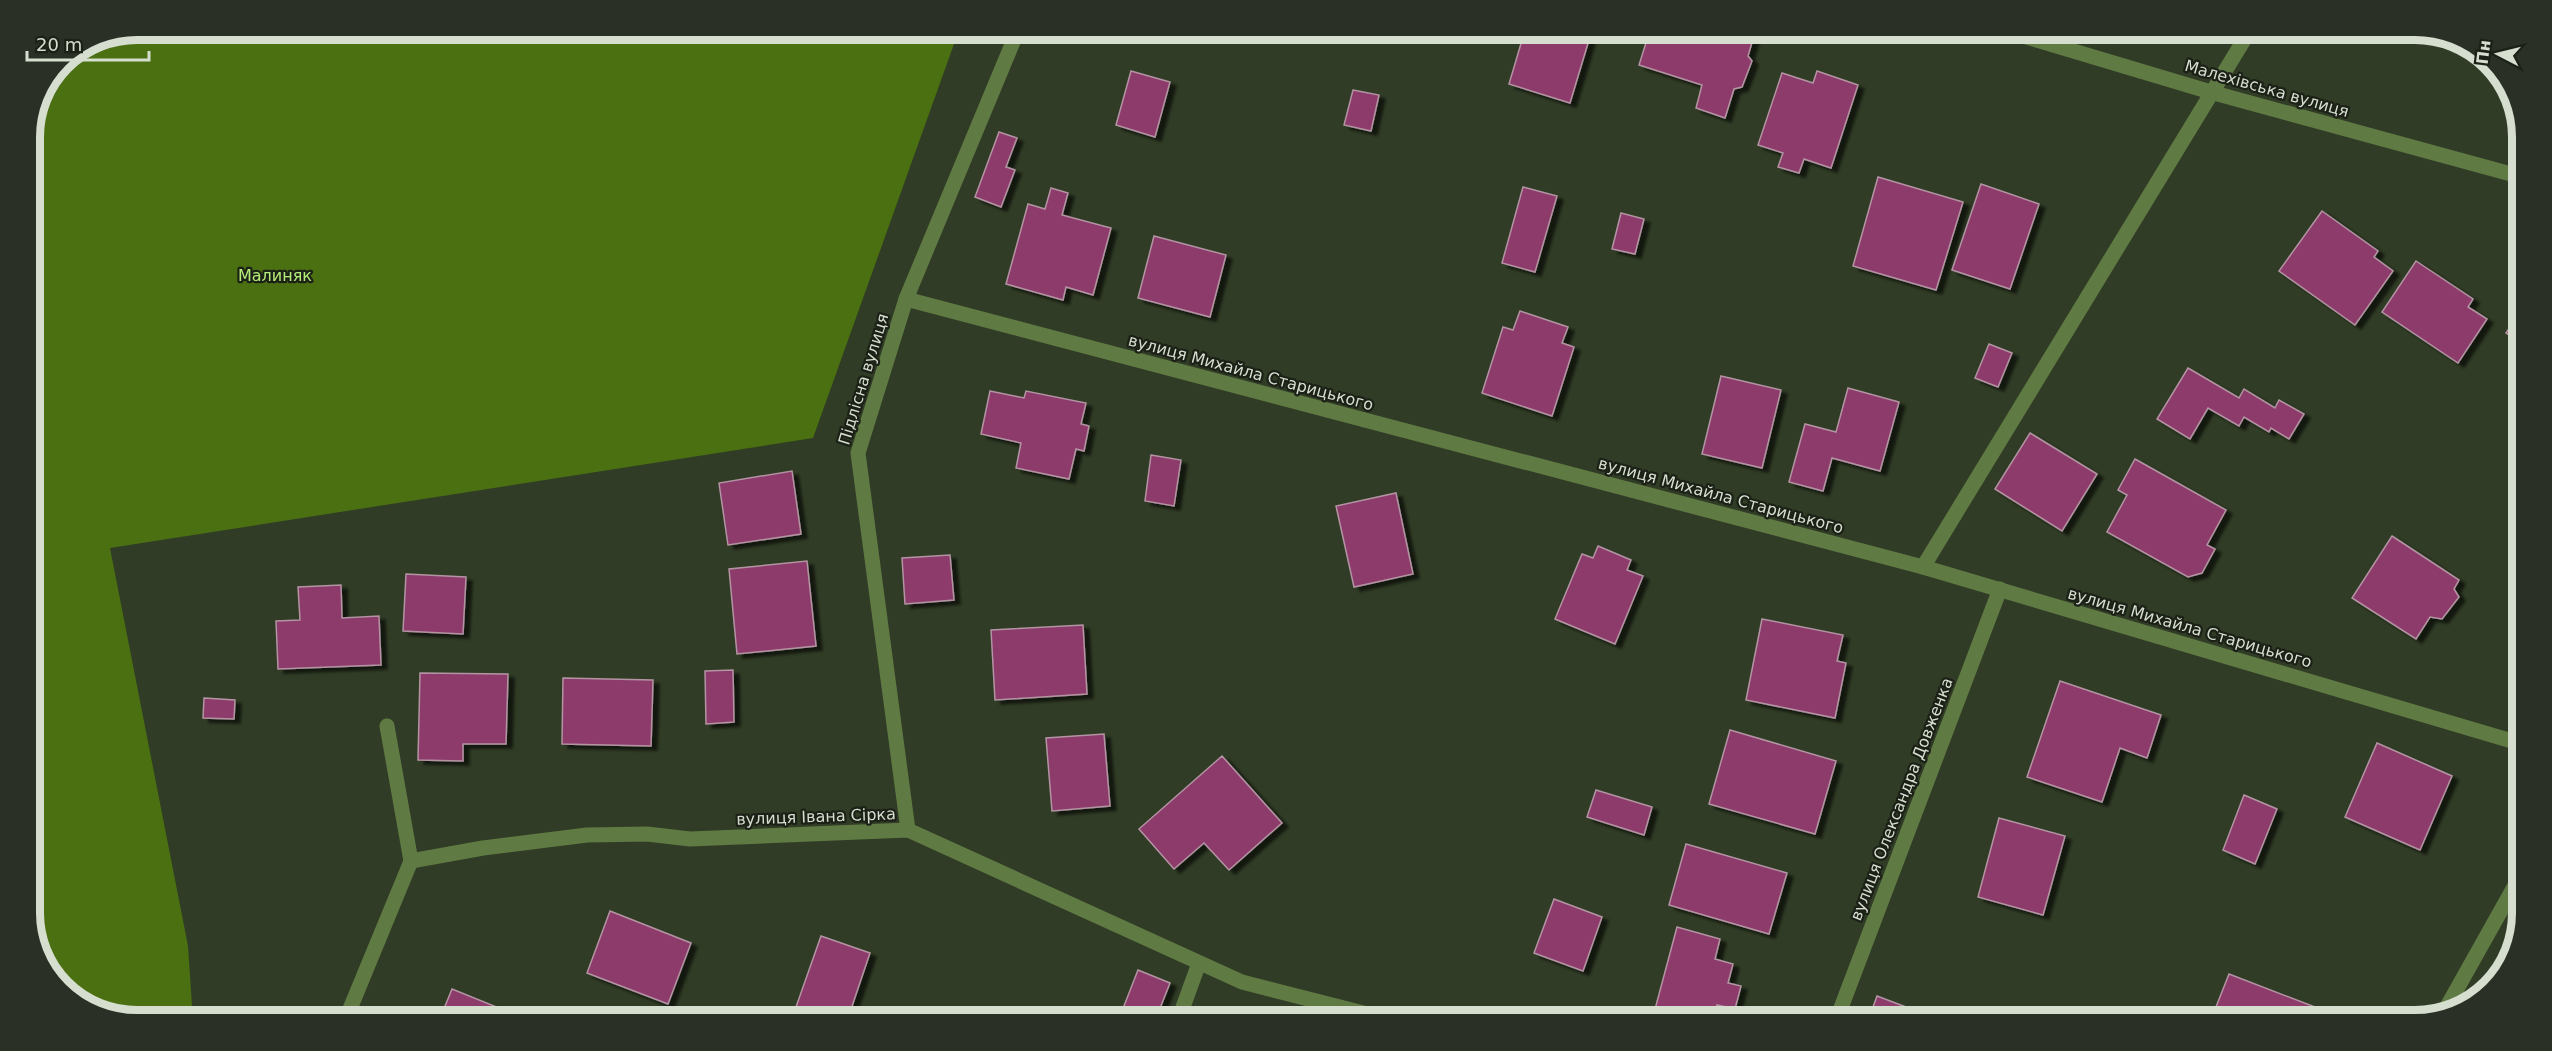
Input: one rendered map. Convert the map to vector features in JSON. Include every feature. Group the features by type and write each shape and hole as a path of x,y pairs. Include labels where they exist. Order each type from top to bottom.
{"street":[{"name":"Підлісна вулиця","path":"908,830 858,453 906,300 1014,40"},
{"name":"Малехівська вулиця","path":"2036,40 2214,93 2511,174"},
{"path":"1923,567 2244,40"},
{"name":"вулиця Михайла Старицького","path":"906,300 1923,567 2512,741"},
{"name":"вулиця Олександра Довженка","path":"1840,1010 2000,590"},
{"path":"350,1010 411,861 387,726"},
{"name":"вулиця Івана Сірка","path":"411,861 483,848 587,835 646,834 690,839 908,830 1242,982 1352,1010"},
{"path":"2449,1004 2512,891"},
{"path":"1182,1010 1199,963"}],"green space":[{"name":"Малиняк","path":"138,40 955,40 813,438 110,548 188,946 192,1010 119,1009 89,998 65,977 51,956 42,932 41,131 44,112 61,78 89,53 106,46"}],"building":[{"path":"1522,40 1589,40 1570,103 1509,84"},
{"path":"1647,40 1753,40 1748,56 1752,61 1742,87 1734,89 1725,118 1696,108 1702,85 1639,65"},
{"path":"1131,71 1170,82 1155,137 1116,125"},
{"path":"1817,71 1858,85 1831,168 1804,159 1799,173 1778,167 1783,153 1758,145 1782,73 1813,83"},
{"path":"1353,90 1379,95 1371,131 1344,125"},
{"path":"999,132 1017,138 1006,167 1015,170 1001,207 975,197"},
{"path":"1878,177 1963,202 1936,290 1853,266"},
{"path":"1981,184 2039,204 2010,289 1952,270"},
{"path":"1523,187 1557,196 1535,272 1502,263"},
{"path":"1051,188 1068,193 1062,215 1111,228 1093,295 1066,287 1063,300 1006,284 1028,204 1045,209"},
{"path":"2322,211 2378,251 2374,257 2393,271 2355,325 2279,271"},
{"path":"1621,213 1644,219 1635,254 1612,249"},
{"path":"1154,236 1226,255 1210,317 1138,298"},
{"path":"2416,261 2473,299 2468,307 2487,319 2458,363 2382,312"},
{"path":"1520,311 1568,327 1562,343 1574,347 1552,416 1482,393 1503,327 1513,330"},
{"path":"2511,325 2511,336 2506,333"},
{"path":"1989,344 2012,353 1998,387 1975,378"},
{"path":"2188,368 2239,398 2244,389 2275,408 2279,400 2304,414 2289,439 2271,428 2269,432 2244,417 2239,426 2208,408 2190,439 2157,419"},
{"path":"1721,376 1781,390 1762,468 1702,454"},
{"path":"1848,388 1899,402 1880,471 1832,458 1823,491 1789,482 1805,424 1836,432"},
{"path":"990,391 1024,398 1026,391 1086,403 1081,424 1089,426 1084,451 1076,449 1069,479 1016,468 1021,443 981,434"},
{"path":"2030,433 2097,474 2062,531 1995,489"},
{"path":"1151,455 1181,460 1174,506 1145,501"},
{"path":"2135,459 2226,510 2207,545 2215,549 2202,573 2188,577 2107,532 2127,495 2118,490"},
{"path":"792,471 801,534 728,545 719,483"},
{"path":"1396,493 1413,574 1354,587 1336,506"},
{"path":"2392,536 2459,580 2454,589 2459,597 2442,619 2430,617 2416,639 2352,598"},
{"path":"1598,546 1631,560 1627,570 1643,576 1615,644 1555,619 1582,554 1593,558"},
{"path":"950,555 954,600 905,604 902,558"},
{"path":"807,561 816,646 737,654 729,569"},
{"path":"406,574 466,577 463,634 403,631"},
{"path":"341,585 342,618 379,616 381,665 278,669 276,621 300,620 298,587"},
{"path":"1762,619 1843,635 1837,661 1846,663 1835,718 1746,700"},
{"path":"1083,625 1087,694 995,700 991,630"},
{"path":"733,670 734,722 706,724 705,671"},
{"path":"420,673 508,674 506,744 463,744 463,761 418,760"},
{"path":"563,678 653,680 651,746 562,744"},
{"path":"2060,681 2161,715 2147,758 2120,748 2102,802 2027,777"},
{"path":"204,698 235,700 234,719 203,718"},
{"path":"1730,730 1836,761 1815,834 1709,804"},
{"path":"1104,734 1110,806 1052,811 1046,738"},
{"path":"2377,743 2452,776 2420,850 2345,817"},
{"path":"1222,756 1282,823 1229,870 1204,843 1174,869 1139,829"},
{"path":"1596,790 1652,807 1644,835 1587,817"},
{"path":"2244,795 2277,809 2255,864 2223,850"},
{"path":"1999,818 2065,836 2043,915 1978,897"},
{"path":"1686,844 1787,873 1769,934 1669,905"},
{"path":"1554,899 1602,917 1583,971 1534,953"},
{"path":"610,911 691,943 668,1004 587,973"},
{"path":"1677,927 1720,939 1715,959 1733,964 1728,983 1741,986 1735,1009 1717,1005 1716,1010 1655,1010"},
{"path":"821,936 870,953 851,1010 805,1010 796,1007"},
{"path":"1138,970 1170,983 1159,1010 1122,1010"},
{"path":"2229,974 2323,1010 2215,1010"},
{"path":"452,989 504,1010 443,1010"},
{"path":"1877,996 1914,1010 1872,1010"}]}
